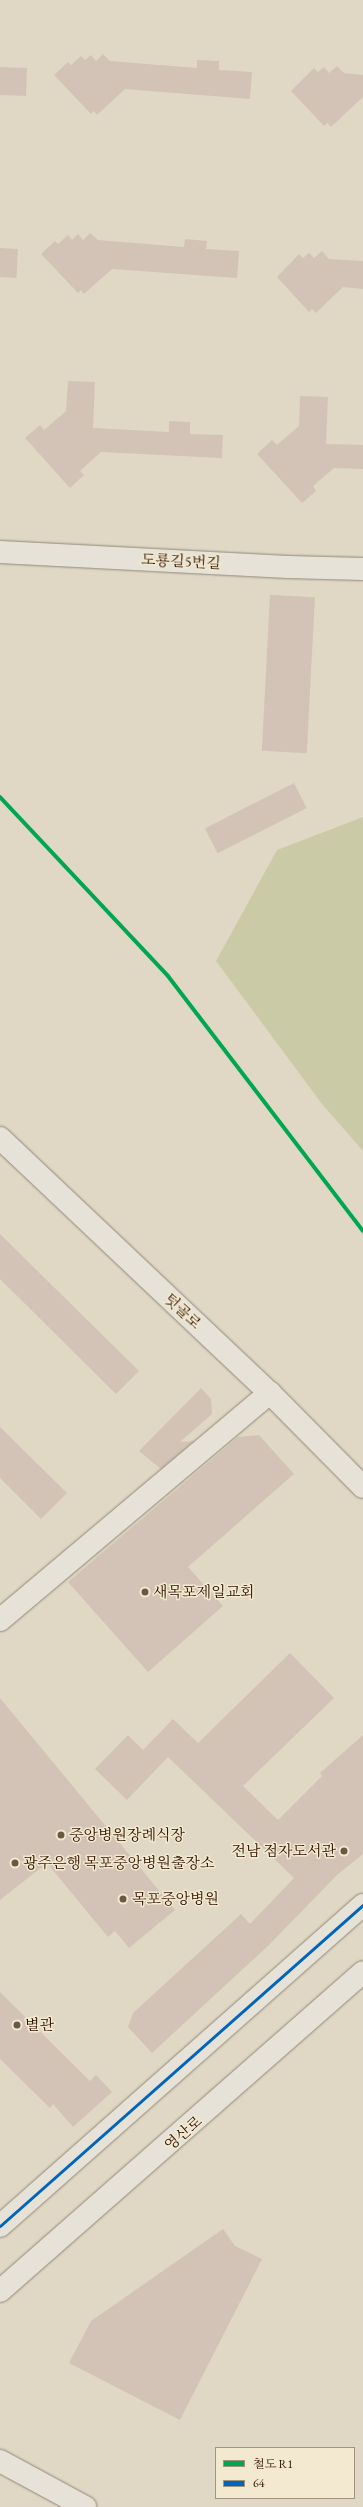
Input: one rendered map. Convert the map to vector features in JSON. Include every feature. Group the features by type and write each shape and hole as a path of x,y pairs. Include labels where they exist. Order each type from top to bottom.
{"street":[{"name":"도룡길5번길","path":"0,552 288,568 363,569"},
{"name":"텃골로","path":"0,1138 270,1393 363,1486"},
{"path":"0,1620 270,1393"},
{"path":"0,2226 363,1905"},
{"name":"영산로","path":"0,2291 363,1972"},
{"path":"0,2460 85,2507"}],"green space":[{"path":"363,817 363,1151 322,1104 216,961 277,850"}],"building":[{"path":"103,54 110,61 197,68 197,60 219,61 219,70 252,72 250,99 125,89 97,115 94,111 91,114 54,75 68,62 71,65 81,56 85,60 91,55 96,61"},
{"path":"337,66 344,73 363,75 363,97 331,127 327,123 324,126 291,91 314,68 318,72 324,67 329,73"},
{"path":"0,67 27,68 26,96 0,95"},
{"path":"90,233 98,240 184,247 185,239 207,241 206,249 239,251 237,278 112,269 84,294 81,290 78,293 41,254 55,241 58,244 68,235 72,240 78,234 83,240"},
{"path":"0,248 18,249 16,278 0,277"},
{"path":"322,251 329,259 363,261 363,289 343,287 316,313 312,309 309,312 277,277 299,254 303,258 309,253 314,258"},
{"path":"68,381 95,382 93,428 169,432 169,421 190,422 190,434 223,435 222,458 101,452 80,471 84,475 70,488 25,438 40,425 44,430 66,411"},
{"path":"300,396 328,397 326,444 363,445 363,469 334,468 313,486 316,491 302,503 257,454 272,440 277,445 299,426"},
{"path":"270,595 315,597 307,753 262,751"},
{"path":"294,783 307,808 218,853 205,828"},
{"path":"0,1234 139,1371 116,1394 0,1279"},
{"path":"201,1388 211,1399 212,1414 180,1442 194,1441 161,1469 139,1451"},
{"path":"0,1427 67,1493 41,1519 0,1478"},
{"path":"259,1435 294,1474 188,1567 223,1606 148,1672 68,1582 238,1437"},
{"path":"290,1653 334,1698 243,1786 278,1820 322,1776 320,1773 363,1735 363,1854 337,1875 269,1945 152,2053 128,2027 133,2013 241,1914 250,1924 294,1878 168,1757 127,1800 95,1769 128,1735 143,1750 173,1719 198,1743"},
{"path":"0,1698 175,1910 129,1948 115,1931 108,1937 47,1863 0,1900"},
{"name":"별관","path":"0,1992 90,2081 96,2075 112,2092 73,2127 53,2104 50,2108 0,2059"},
{"path":"223,2229 235,2246 262,2259 180,2420 69,2363 91,2321"}],"rail line":[{"name":"R1","path":"0,797 168,976 363,1231"}],"transit line":[{"name":"64","path":"0,2226 363,1905"}],"place":[{"name":"새목포제일교회","path":"145,1592"},
{"name":"중앙병원장례식장","path":"61,1835"},
{"name":"전남 점자도서관","path":"344,1851"},
{"name":"광주은행 목포중앙병원출장소","path":"15,1863"},
{"name":"목포중앙병원","path":"123,1899"},
{"name":"별관","path":"17,2025"}]}
